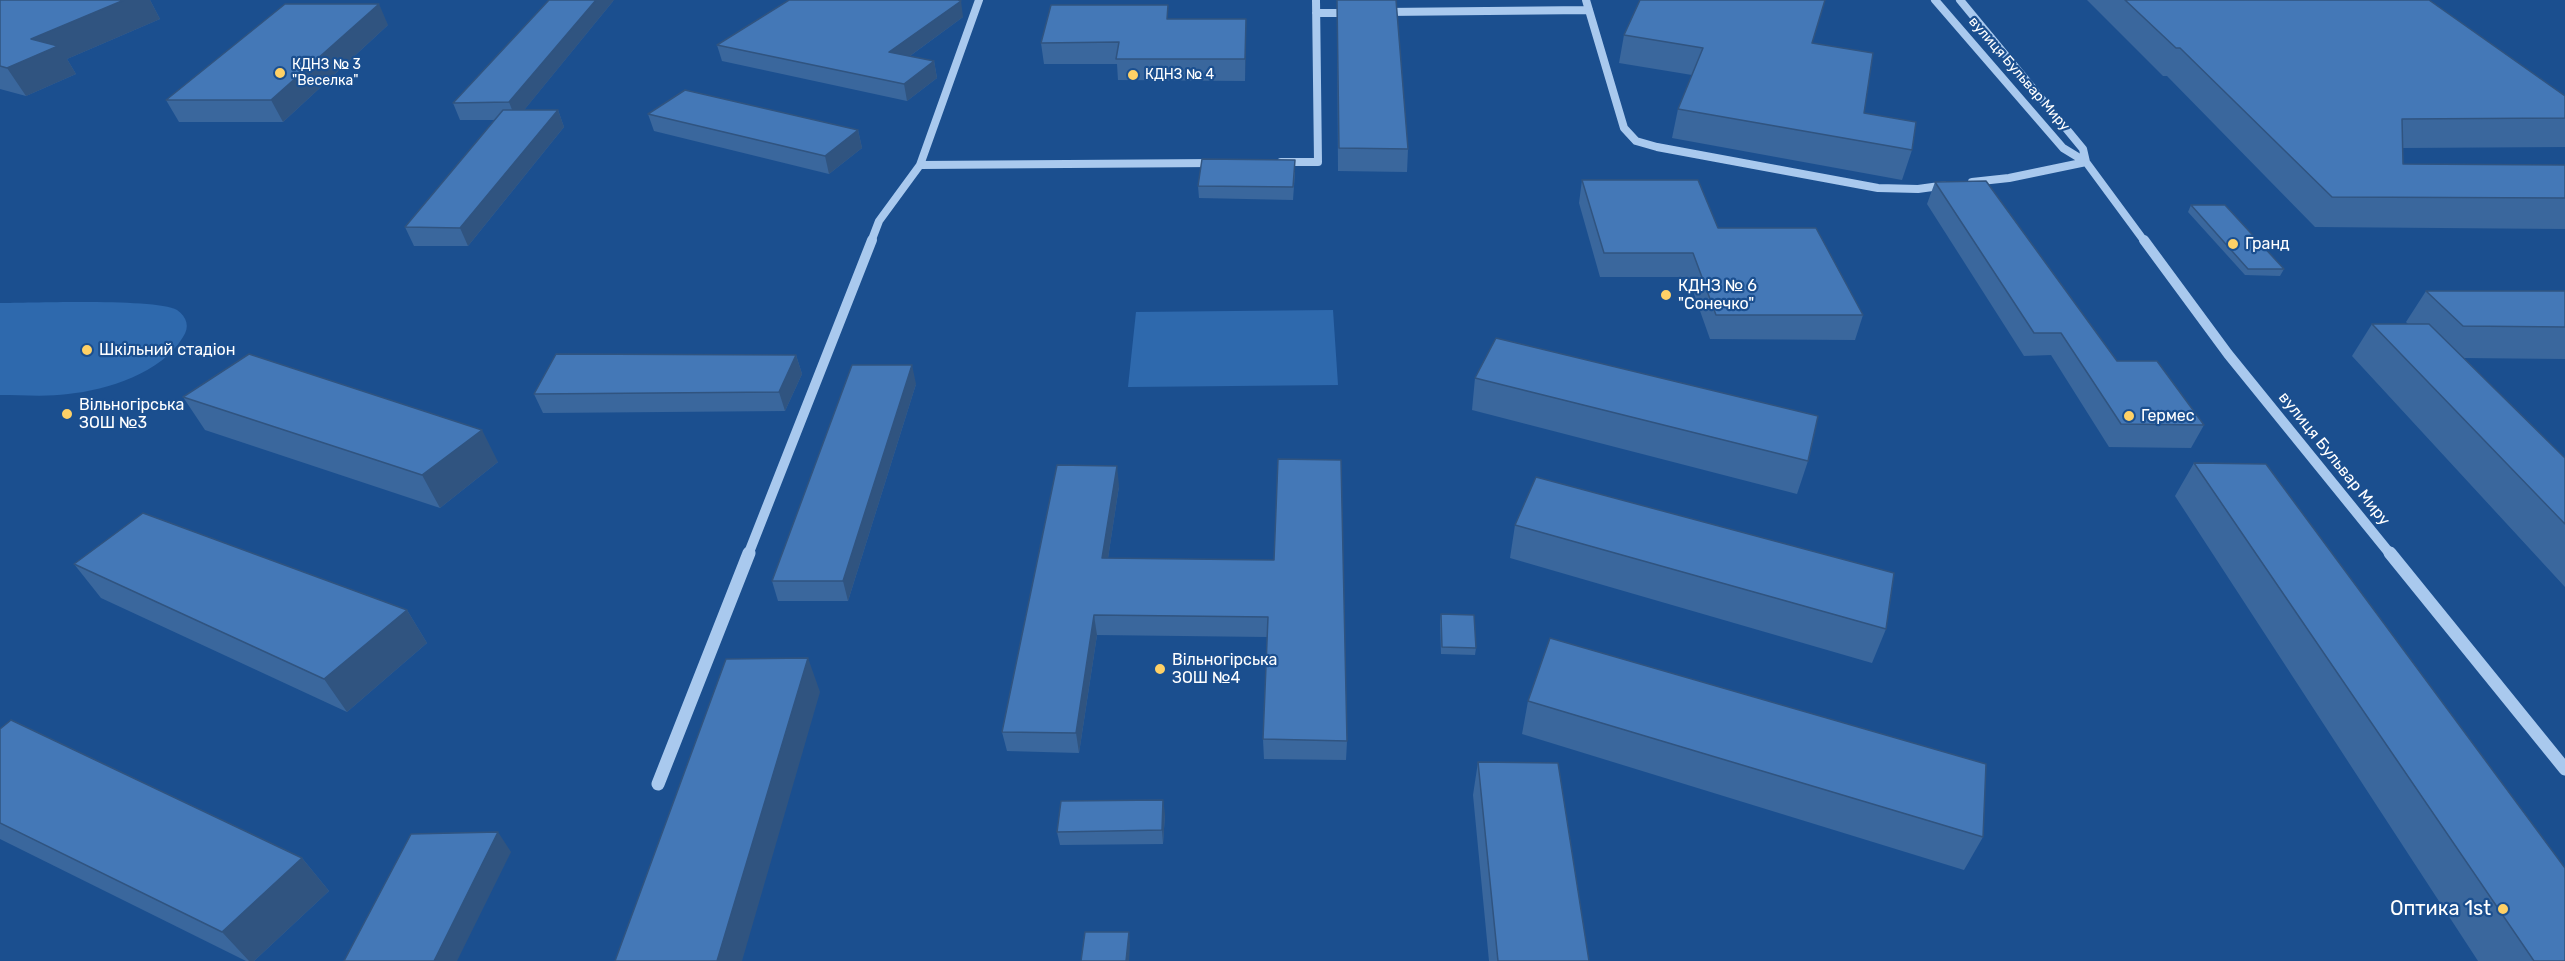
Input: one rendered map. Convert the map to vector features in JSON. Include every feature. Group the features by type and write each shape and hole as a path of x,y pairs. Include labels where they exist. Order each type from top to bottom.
{"street":[{"path":"658,784 879,221 920,165 979,0"},
{"path":"1272,162 1318,162 1316,0"},
{"path":"1586,0 1624,128 1636,141 1878,188 1918,189 1952,184"},
{"name":"вулиця Бульвар Миру","path":"1935,0 2063,148 2086,162 2229,354 2565,770"},
{"name":"вулиця Бульвар Миру","path":"1960,0 2083,148 2086,162"},
{"path":"1375,12 1589,10"},
{"path":"1316,13 1363,13"},
{"path":"1963,183 2009,178 2086,162"},
{"path":"920,165 1225,163"}],"shaded area":[{"name":"Шкільний стадіон","path":"0,303 120,303 164,306 180,313 185,319 186,330 174,350 162,361 116,384 60,395 0,395"},
{"path":"1333,310 1338,385 1128,387 1136,312"}],"building":[{"path":"0,0 124,0 31,39 58,46 7,68 0,66"},
{"path":"549,0 596,0 509,102 453,103"},
{"path":"789,0 961,1 889,52 934,61 904,84 717,45"},
{"path":"1337,0 1396,0 1408,149 1339,148"},
{"path":"1640,0 1825,0 1812,43 1873,53 1864,113 1916,122 1912,150 1678,109 1703,48 1624,35"},
{"path":"2125,0 2429,0 2565,96 2565,118 2402,119 2403,164 2565,165 2565,198 2332,197 2180,48 2176,48"},
{"path":"285,4 379,4 271,100 166,100"},
{"path":"1051,5 1168,5 1167,19 1246,19 1245,59 1116,59 1119,42 1041,43"},
{"path":"685,90 858,130 825,156 648,114"},
{"path":"503,110 558,110 460,228 405,227"},
{"path":"1202,159 1295,160 1293,187 1198,186"},
{"path":"1582,180 1698,180 1718,228 1816,228 1863,315 1716,315 1693,253 1604,253"},
{"path":"1986,181 2117,361 2157,361 2204,425 2121,424 2061,333 2034,333 1935,182"},
{"name":"Гранд","path":"2191,205 2225,205 2284,269 2248,269"},
{"path":"2426,291 2565,291 2565,327 2463,326"},
{"path":"2372,324 2429,324 2565,458 2565,524"},
{"path":"1496,338 1818,416 1808,461 1475,378"},
{"path":"249,354 482,430 422,475 183,397"},
{"path":"556,354 796,355 779,392 534,394"},
{"path":"852,365 912,365 843,581 772,581"},
{"path":"1278,459 1341,460 1347,741 1263,739 1268,617 1094,615 1076,733 1002,732 1057,465 1117,466 1102,558 1274,560"},
{"path":"2194,463 2266,464 2565,868 2565,961 2534,961"},
{"path":"1536,477 1894,573 1886,629 1515,525"},
{"path":"143,513 407,610 324,679 74,564"},
{"path":"1441,614 1474,615 1476,648 1442,647"},
{"path":"1550,638 1986,764 1983,837 1528,701"},
{"path":"808,658 717,961 615,961 726,659"},
{"path":"11,720 302,858 222,932 0,823 0,729"},
{"path":"1478,762 1558,763 1589,961 1498,961"},
{"path":"1163,800 1162,830 1057,832 1061,801"},
{"path":"498,832 434,961 344,961 411,834"},
{"path":"1085,932 1129,932 1126,961 1081,961"}],"place":[{"name":"КДНЗ № 3 \"Веселка\"","path":"280,73"},
{"name":"КДНЗ № 4","path":"1133,75"},
{"name":"Гранд","path":"2233,244"},
{"name":"КДНЗ № 6 \"Сонечко\"","path":"1666,295"},
{"name":"Шкільний стадіон","path":"87,350"},
{"name":"Вільногірська ЗОШ №3","path":"67,414"},
{"name":"Гермес","path":"2129,416"},
{"name":"Вільногірська ЗОШ №4","path":"1160,669"},
{"name":"Оптика 1st","path":"2503,909"}]}
